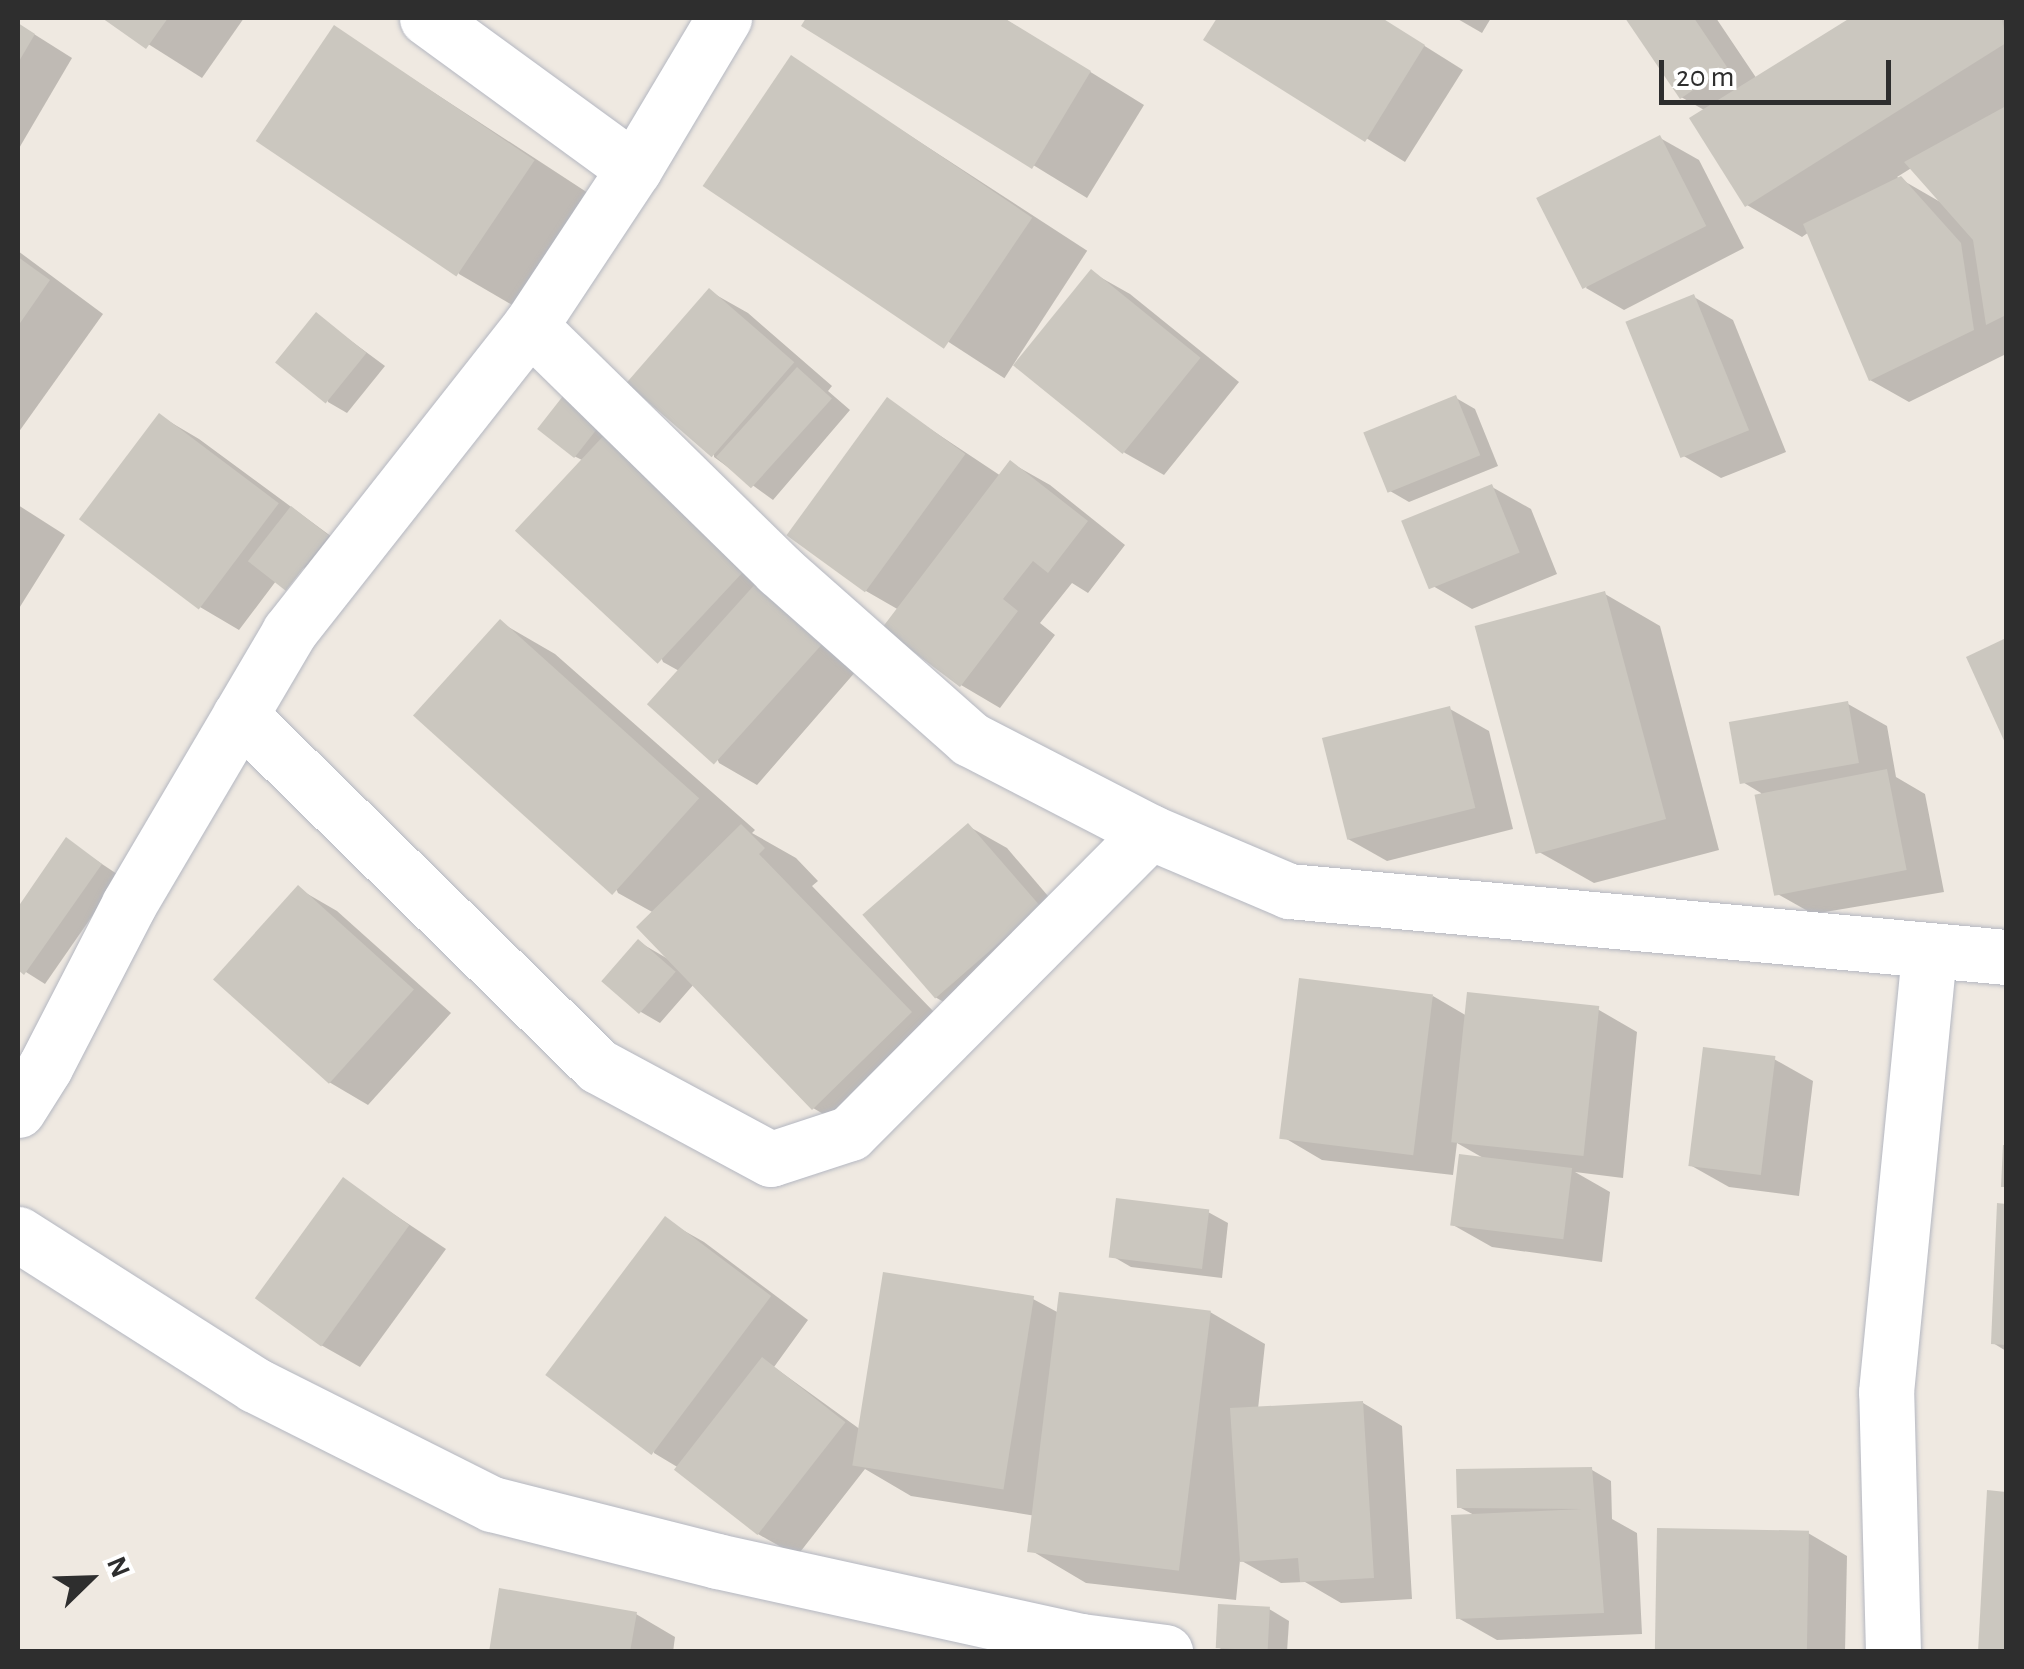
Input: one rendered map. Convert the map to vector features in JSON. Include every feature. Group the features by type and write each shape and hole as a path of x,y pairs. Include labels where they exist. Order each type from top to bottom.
{"street":[{"path":"426,18 634,170"},
{"path":"27,1075 288,632 530,326 634,170 724,18"},
{"path":"530,326 779,570 970,739 1150,832 1289,891 2006,958"},
{"path":"240,715 598,1066 771,1159 850,1134 1150,832"},
{"path":"1892,1652 1886,1392 1929,950"},
{"path":"18,1234 254,1385 492,1504 870,1595 1081,1641 1165,1652"}],"building":[{"path":"102,18 168,18 146,49"},
{"path":"806,18 1004,18 1091,71 1032,169 801,26"},
{"path":"1217,18 1382,18 1425,45 1365,142 1203,40"},
{"path":"1625,18 1694,18 1727,67 1680,99"},
{"path":"1850,18 2002,18 2006,43 1745,207 1689,118"},
{"path":"18,23 35,34 18,63"},
{"path":"334,25 535,160 456,276 256,141"},
{"path":"791,55 1032,218 944,349 703,186"},
{"path":"2006,106 2006,315 1986,325 1973,240 1904,162"},
{"path":"1660,135 1706,226 1582,289 1536,198"},
{"path":"1901,176 1961,243 1974,330 1869,381 1803,224"},
{"path":"18,257 50,280 18,326"},
{"path":"1091,269 1201,358 1123,454 1013,365"},
{"path":"709,288 794,362 712,457 626,383"},
{"path":"1694,294 1749,430 1680,458 1625,322"},
{"path":"316,312 367,353 326,403 275,363"},
{"path":"797,367 832,398 751,488 716,457"},
{"path":"1456,395 1480,455 1388,493 1363,432"},
{"path":"563,396 600,425 574,458 537,429"},
{"path":"887,397 965,454 865,592 786,535"},
{"path":"159,413 279,503 199,609 79,519"},
{"path":"607,432 750,565 658,664 515,531"},
{"path":"1010,460 1088,521 1048,573 1033,561 1003,599 1018,611 960,687 882,628"},
{"path":"1492,484 1520,553 1429,589 1401,521"},
{"path":"291,506 329,536 286,591 248,561"},
{"path":"766,572 833,632 714,765 647,704"},
{"path":"1605,591 1666,819 1536,854 1475,626"},
{"path":"500,619 699,798 612,895 413,716"},
{"path":"2006,638 2006,745 1966,657"},
{"path":"1848,701 1859,763 1740,784 1729,722"},
{"path":"1450,706 1475,808 1347,840 1322,738"},
{"path":"1887,769 1907,870 1774,896 1754,795"},
{"path":"968,823 1041,907 935,999 862,915"},
{"path":"741,824 765,848 759,854 912,1012 812,1110 636,927"},
{"path":"66,837 102,864 24,975 18,970 18,907"},
{"path":"298,885 414,989 329,1084 213,979"},
{"path":"638,939 676,972 639,1014 601,981"},
{"path":"1299,978 1433,994 1413,1155 1279,1139"},
{"path":"1467,992 1599,1006 1583,1156 1451,1142"},
{"path":"1703,1047 1775,1056 1761,1175 1688,1166"},
{"path":"2006,1145 2006,1187 2001,1187"},
{"path":"1459,1154 1572,1168 1563,1239 1450,1225"},
{"path":"343,1177 409,1225 321,1347 255,1298"},
{"path":"1116,1198 1209,1209 1202,1269 1109,1258"},
{"path":"1997,1203 2006,1204 2006,1345 1991,1344"},
{"path":"665,1216 771,1296 651,1455 545,1375"},
{"path":"883,1272 1034,1296 1003,1490 852,1466"},
{"path":"1059,1292 1211,1311 1179,1571 1027,1552"},
{"path":"762,1357 846,1422 757,1535 674,1470"},
{"path":"1363,1401 1374,1578 1300,1582 1298,1558 1240,1562 1230,1408"},
{"path":"1592,1467 1604,1613 1456,1619 1451,1515 1582,1509 1457,1508 1456,1469"},
{"path":"1987,1490 2006,1492 2006,1652 1978,1652"},
{"path":"1657,1528 1809,1531 1807,1652 1655,1652"},
{"path":"499,1588 637,1612 630,1652 489,1652"},
{"path":"1218,1604 1270,1607 1268,1651 1216,1648"}]}
